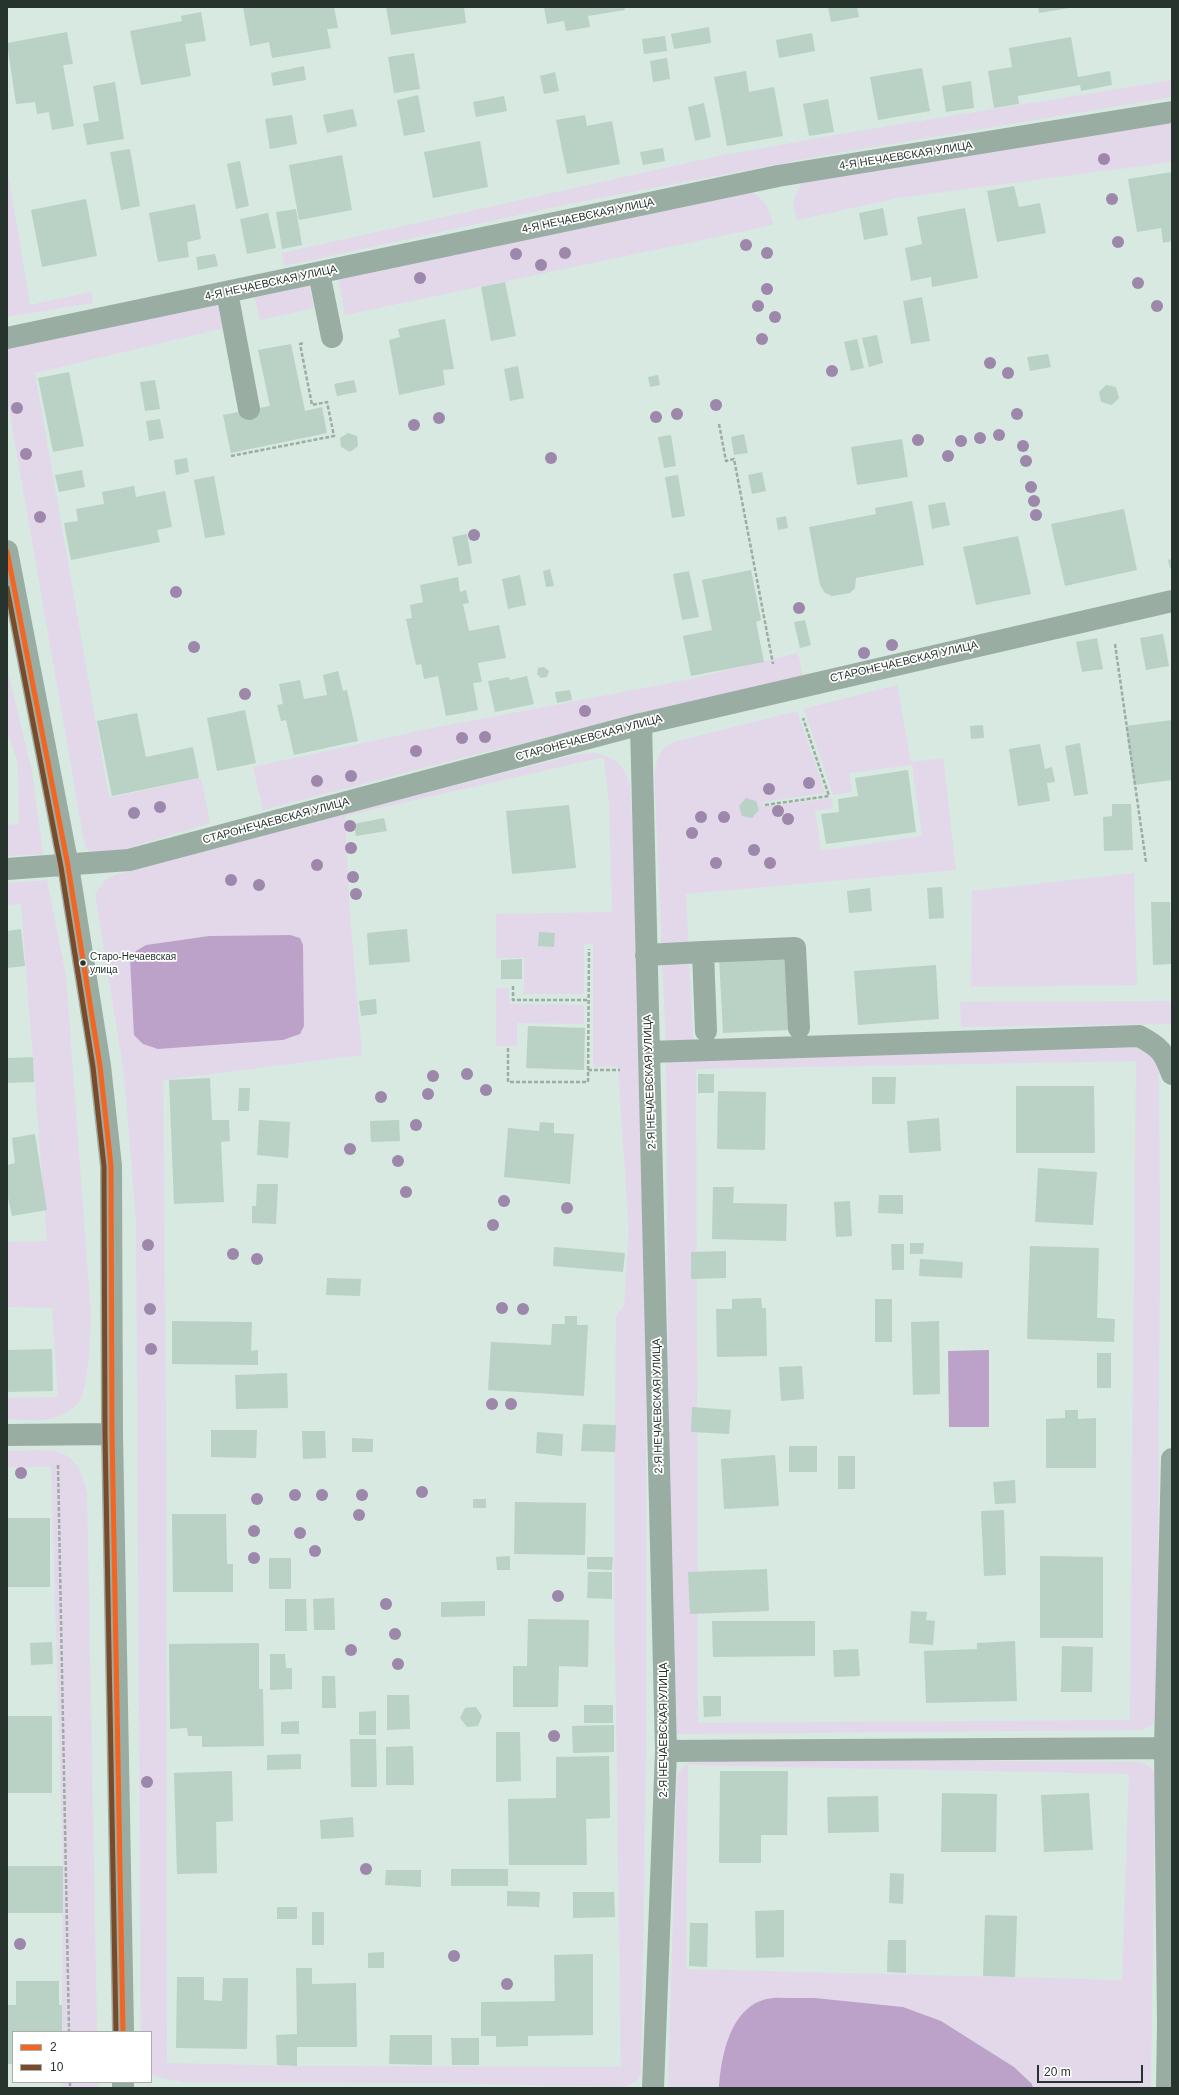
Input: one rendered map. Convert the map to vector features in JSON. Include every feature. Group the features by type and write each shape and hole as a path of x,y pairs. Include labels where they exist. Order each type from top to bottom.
{"street":[{"name":"4-Я НЕЧАЕВСКАЯ УЛИЦА","path":"7,338 778,176 1172,112"},
{"path":"319,273 332,337"},
{"path":"227,292 249,409"},
{"path":"7,551 68,866 100,1066 111,1166 112,1434 122,2031"},
{"name":"СТАРОНЕЧАЕВСКАЯ УЛИЦА","path":"7,869 68,866 129,860 641,724 1172,601"},
{"name":"2-Я НЕЧАЕВСКАЯ УЛИЦА","path":"641,724 666,1751 653,2088"},
{"path":"646,955 795,948 799,1028"},
{"path":"703,952 706,1032"},
{"path":"649,1052 1139,1036 1153,1043 1165,1055 1172,1074"},
{"path":"7,1435 112,1434"},
{"path":"1167,2088 1170,2023 1169,1748 1172,1460"},
{"path":"666,1751 1169,1748"}],"path":[{"path":"231,456 334,436 327,402 312,405 300,344 332,337"},
{"path":"719,424 726,461 734,459 786,690 830,796 765,805"},
{"path":"1111,614 1146,862"},
{"path":"508,1048 508,1082 588,1082 589,949"},
{"path":"514,986 513,1000 588,1000"},
{"path":"58,1435 69,2031"}],"shaded area":[{"path":"1172,80 1172,97 842,152 574,203 284,266 282,253 714,157 841,134"},
{"path":"1172,122 1172,162 898,198 797,220 793,201 802,182"},
{"path":"7,168 30,305 91,292 93,303 7,317"},
{"path":"750,191 760,198 766,205 773,225 345,315 338,277"},
{"path":"309,283 314,308 260,320 254,294"},
{"path":"219,302 224,328 35,373 109,798 201,778 210,823 123,850 91,852 86,848 83,835 7,397 7,349 13,346"},
{"path":"798,653 803,677 469,756 263,810 253,767 423,730 686,680"},
{"path":"7,668 32,772 43,854 7,856 7,825 19,824 18,763 7,730"},
{"path":"897,685 911,762 943,758 956,870 686,894 693,1041 850,1034 868,1052 1132,1044 1150,1055 1159,1068 1160,1247 1157,1717 1152,1725 1143,1730 677,1734 669,1426 666,1047 655,769 662,751 674,742 797,711 825,793 763,802 764,807 832,798 833,808 815,811 821,851 922,836 912,765 849,773 852,792 833,795 804,709","holes":["1136,1061 1130,1720 698,1723 696,1069"]},
{"path":"594,753 613,759 622,767 630,785 637,908 646,1244 646,1742 641,2073 633,2083 621,2087 440,2083 184,2082 156,2077 152,2074 152,2031 141,2031 136,1220 124,1073 95,894 105,881 112,876 288,828 574,755","holes":["604,757 609,803 612,912 496,914 496,958 524,958 524,994 584,994 584,944 593,944 593,1067 618,1067 629,1231 624,1306 616,1316 614,1570 621,2067 297,2066 167,2063 166,1425 163,1080 362,1055 350,916 345,816","290,935 300,938 303,945 304,1026 294,1037 283,1040 158,1049 146,945 209,936"]},
{"path":"1134,873 1137,985 971,987 972,891"},
{"path":"47,880 66,976 91,1316 89,1348 85,1385 79,1402 74,1407 60,1416 48,1419 7,1419 7,1398 58,1397 52,1308 7,1307 7,1242 47,1241 21,904 7,905 7,883"},
{"path":"290,935 300,938 303,945 304,1026 300,1034 283,1040 158,1049 143,1044 134,1035 130,959 136,951 146,945 209,936"},
{"path":"496,988 509,988 509,1004 584,1005 584,1024 517,1023 517,1046 496,1046"},
{"path":"1172,1001 1172,1024 961,1027 960,1002"},
{"path":"989,1350 989,1427 949,1427 948,1351"},
{"path":"36,1450 59,1453 69,1457 76,1465 82,1477 87,1494 97,2031 62,2031 63,1866 51,1467 7,1467 7,1451"},
{"path":"706,1759 1137,1762 1145,1764 1155,1773 1151,2088 1033,2088 1032,2084 1014,2067 941,2021 903,2007 815,1998 792,1998 721,2067 719,2088 668,2088 677,1776 687,1764 693,1761","holes":["688,1765 1129,1774 1122,1980 686,1969"]},
{"path":"815,1998 903,2007 941,2021 1014,2067 1032,2084 1033,2088 719,2088 725,2048 736,2023 744,2012 754,2004 767,1999"},
{"path":"62,2083 98,2083 98,2088 62,2088"}],"building":[{"path":"243,7 334,7 338,28 327,29 331,48 272,58 269,42 250,46"},
{"path":"386,7 464,7 466,23 391,35"},
{"path":"544,7 624,7 625,10 588,16 590,27 566,31 564,21 547,24"},
{"path":"828,7 857,7 859,17 831,22"},
{"path":"1038,7 1069,7 1069,8 1039,13"},
{"path":"201,12 206,41 185,44 191,76 141,85 130,31 182,21 181,16"},
{"path":"709,27 711,43 674,49 671,34"},
{"path":"67,32 73,64 63,65 74,126 52,130 49,112 37,114 35,102 16,104 7,43"},
{"path":"812,33 815,51 779,58 776,40"},
{"path":"665,36 667,51 644,54 642,39"},
{"path":"1071,37 1078,77 1110,71 1112,85 1081,91 1080,85 1018,96 1019,104 994,108 988,71 1012,67 1009,48"},
{"path":"414,53 420,89 394,93 388,57"},
{"path":"667,58 670,79 653,82 650,61"},
{"path":"304,66 306,80 273,86 271,73"},
{"path":"922,68 930,111 878,120 870,77"},
{"path":"746,71 749,92 774,87 783,136 727,146 714,77"},
{"path":"555,72 559,91 544,94 540,76"},
{"path":"971,81 974,108 946,112 942,86"},
{"path":"115,82 124,139 87,145 83,124 99,121 93,86"},
{"path":"418,95 425,132 404,136 397,100"},
{"path":"504,96 507,111 476,117 473,102"},
{"path":"828,99 834,132 809,136 803,104"},
{"path":"704,103 711,137 695,141 688,107"},
{"path":"353,109 357,126 327,133 323,115"},
{"path":"292,115 297,144 270,149 265,119"},
{"path":"585,115 587,126 612,121 620,164 567,174 556,120"},
{"path":"480,141 488,187 433,198 424,152"},
{"path":"663,148 665,161 643,165 640,152"},
{"path":"130,149 140,206 121,210 110,152"},
{"path":"342,155 352,210 299,220 289,165"},
{"path":"240,161 249,206 236,209 227,164"},
{"path":"1172,172 1172,241 1163,243 1161,228 1137,232 1128,179"},
{"path":"1014,186 1019,207 1040,203 1046,233 997,242 987,191"},
{"path":"86,199 97,256 42,267 31,210"},
{"path":"195,204 201,239 187,242 189,257 158,262 149,213"},
{"path":"883,208 888,235 864,240 859,213"},
{"path":"965,208 978,278 932,287 931,277 911,281 905,248 922,244 917,217"},
{"path":"296,209 302,245 282,249 276,212"},
{"path":"268,213 276,248 247,254 240,219"},
{"path":"215,254 218,266 198,270 196,257"},
{"path":"505,282 516,336 491,341 481,287"},
{"path":"922,297 930,341 911,344 903,301"},
{"path":"445,319 454,369 443,370 445,385 399,395 389,340 400,337 398,329"},
{"path":"877,335 883,363 869,367 862,338"},
{"path":"857,339 864,368 851,371 844,342"},
{"path":"291,344 305,411 322,407 327,433 231,453 223,415 270,406 258,350"},
{"path":"1048,354 1051,367 1030,371 1027,357"},
{"path":"518,366 524,398 510,401 504,369"},
{"path":"69,372 84,446 53,452 38,378"},
{"path":"658,375 660,385 650,387 648,377"},
{"path":"155,380 160,409 145,411 140,382"},
{"path":"354,380 357,392 337,396 334,384"},
{"path":"1106,385 1116,387 1119,398 1112,405 1101,402 1099,392"},
{"path":"160,419 164,438 149,441 146,421"},
{"path":"348,433 357,436 358,446 350,452 341,447 340,438"},
{"path":"744,434 748,453 734,455 731,437"},
{"path":"671,435 676,466 664,468 658,437"},
{"path":"902,439 908,477 857,485 851,447"},
{"path":"187,458 189,472 176,475 174,460"},
{"path":"82,470 85,487 59,492 55,475"},
{"path":"762,472 766,491 752,494 748,475"},
{"path":"678,475 685,516 672,518 665,477"},
{"path":"214,476 225,535 205,538 194,480"},
{"path":"134,486 136,497 165,491 172,527 157,530 160,542 71,560 64,523 78,521 76,509 104,504 102,492"},
{"path":"912,501 924,565 856,578 855,588 850,593 832,596 825,593 820,585 809,527 876,514 875,508"},
{"path":"945,502 950,525 932,529 928,505"},
{"path":"1124,509 1137,570 1065,586 1051,524"},
{"path":"786,516 788,528 778,530 776,518"},
{"path":"467,534 472,563 458,566 452,537"},
{"path":"1018,536 1031,594 976,605 963,547"},
{"path":"1172,559 1172,568 1170,568 1168,560"},
{"path":"550,569 554,586 546,587 543,571"},
{"path":"751,570 761,620 756,622 764,662 691,676 683,636 712,630 702,580"},
{"path":"689,571 699,617 682,620 673,574"},
{"path":"520,575 526,605 508,609 502,579"},
{"path":"458,577 460,592 466,590 469,603 463,604 469,631 499,625 506,658 478,663 482,682 473,683 478,710 446,716 438,676 424,679 421,664 416,665 406,619 412,618 410,605 423,602 420,585"},
{"path":"805,620 811,645 800,648 794,622"},
{"path":"1163,634 1169,666 1146,670 1140,638"},
{"path":"1097,638 1103,669 1082,672 1076,642"},
{"path":"544,667 549,671 547,677 541,678 537,674 538,668"},
{"path":"338,671 343,691 347,690 358,741 294,755 286,720 281,721 277,705 283,704 279,684 300,680 304,699 327,695 323,675"},
{"path":"527,676 534,704 495,712 488,681 509,677 510,680"},
{"path":"570,690 572,700 557,703 555,692"},
{"path":"245,710 256,763 217,771 207,718"},
{"path":"137,713 146,757 193,747 199,778 112,796 97,721"},
{"path":"1172,720 1172,780 1134,785 1126,726"},
{"path":"983,725 984,738 971,739 970,726"},
{"path":"1080,743 1088,794 1074,796 1065,746"},
{"path":"1040,744 1045,769 1052,767 1055,782 1047,783 1050,801 1018,806 1009,749"},
{"path":"908,770 916,832 826,844 821,814 839,812 838,799 858,796 855,778"},
{"path":"746,798 756,801 759,810 752,818 742,816 739,806"},
{"path":"1112,804 1131,804 1133,850 1104,851 1103,817 1112,816"},
{"path":"569,805 576,868 512,874 506,811"},
{"path":"384,818 387,831 356,836 354,824"},
{"path":"942,887 944,918 929,919 927,888"},
{"path":"870,888 872,911 849,913 847,891"},
{"path":"1151,902 1170,902 1172,964 1153,965"},
{"path":"21,929 25,966 7,968 7,931"},
{"path":"407,929 410,962 369,965 367,933"},
{"path":"539,932 555,933 554,947 538,946"},
{"path":"785,953 789,1030 723,1033 719,957"},
{"path":"522,959 522,979 501,979 501,960"},
{"path":"936,965 939,1019 858,1025 854,971"},
{"path":"376,999 377,1014 361,1016 359,1001"},
{"path":"528,1026 585,1028 584,1070 526,1068"},
{"path":"33,1057 34,1082 7,1083 7,1058"},
{"path":"698,1074 714,1074 714,1093 698,1093"},
{"path":"872,1077 896,1077 895,1104 872,1104"},
{"path":"210,1078 212,1120 229,1120 230,1141 221,1142 224,1202 174,1204 169,1080"},
{"path":"1016,1086 1094,1086 1095,1153 1016,1153"},
{"path":"239,1088 250,1088 249,1111 238,1111"},
{"path":"718,1091 766,1092 765,1150 717,1149"},
{"path":"939,1118 941,1151 909,1153 907,1121"},
{"path":"259,1120 290,1122 288,1158 257,1155"},
{"path":"399,1120 400,1141 371,1142 370,1121"},
{"path":"540,1122 554,1123 554,1133 574,1134 570,1184 504,1177 508,1128 539,1131"},
{"path":"35,1134 47,1210 12,1216 7,1193 7,1165 15,1163 12,1138"},
{"path":"1038,1168 1097,1172 1093,1225 1035,1222"},
{"path":"257,1184 278,1184 276,1224 252,1223 252,1206 256,1206"},
{"path":"713,1187 734,1187 733,1203 787,1204 786,1241 712,1239"},
{"path":"879,1195 903,1195 903,1214 878,1213"},
{"path":"850,1201 852,1236 836,1237 834,1202"},
{"path":"910,1243 924,1243 923,1254 910,1254"},
{"path":"891,1244 904,1244 904,1270 892,1270"},
{"path":"1030,1246 1099,1248 1097,1318 1115,1319 1114,1342 1027,1339"},
{"path":"554,1247 625,1253 623,1272 553,1266"},
{"path":"726,1251 726,1278 691,1279 691,1252"},
{"path":"920,1259 963,1262 962,1278 919,1276"},
{"path":"327,1278 361,1279 360,1296 326,1295"},
{"path":"761,1298 762,1308 766,1308 767,1356 717,1357 716,1309 732,1309 732,1299"},
{"path":"875,1299 892,1299 892,1342 875,1342"},
{"path":"565,1316 577,1316 577,1325 588,1325 584,1396 488,1390 491,1342 551,1345 552,1324 565,1324"},
{"path":"172,1321 252,1322 251,1351 258,1350 258,1365 172,1364"},
{"path":"939,1321 940,1394 913,1395 911,1322"},
{"path":"52,1349 53,1391 7,1392 7,1350"},
{"path":"1097,1353 1111,1353 1111,1388 1097,1388"},
{"path":"802,1366 804,1399 781,1401 779,1367"},
{"path":"287,1373 288,1408 236,1409 235,1375"},
{"path":"692,1407 731,1410 729,1434 691,1432"},
{"path":"1065,1410 1078,1410 1078,1419 1096,1418 1096,1468 1046,1468 1046,1419 1065,1418"},
{"path":"583,1424 616,1425 615,1452 581,1451"},
{"path":"211,1430 257,1430 256,1458 211,1457"},
{"path":"302,1431 325,1431 326,1458 303,1459"},
{"path":"537,1432 563,1434 562,1456 536,1453"},
{"path":"352,1438 373,1439 373,1452 352,1452"},
{"path":"789,1446 817,1446 817,1472 789,1472"},
{"path":"775,1455 779,1506 724,1509 721,1459"},
{"path":"838,1456 855,1456 855,1489 838,1489"},
{"path":"1015,1480 1016,1503 995,1504 993,1482"},
{"path":"473,1499 486,1499 486,1508 473,1508"},
{"path":"515,1502 586,1503 585,1555 514,1554"},
{"path":"1004,1510 1006,1575 984,1576 981,1511"},
{"path":"172,1514 226,1514 227,1564 233,1564 233,1592 173,1592"},
{"path":"7,1518 50,1518 50,1587 7,1587"},
{"path":"510,1556 510,1570 497,1570 496,1557"},
{"path":"1040,1556 1103,1557 1103,1638 1040,1638"},
{"path":"587,1557 613,1557 612,1570 587,1569"},
{"path":"269,1558 291,1558 291,1589 269,1589"},
{"path":"767,1569 769,1611 690,1614 688,1572"},
{"path":"588,1572 612,1572 612,1599 587,1598"},
{"path":"334,1598 335,1630 314,1630 313,1599"},
{"path":"285,1599 306,1599 307,1631 285,1631"},
{"path":"485,1601 485,1616 441,1617 441,1602"},
{"path":"911,1611 927,1612 926,1620 935,1621 933,1645 909,1643"},
{"path":"528,1619 589,1620 588,1667 559,1666 558,1707 513,1707 513,1666 527,1666"},
{"path":"712,1621 815,1621 815,1656 713,1657"},
{"path":"1015,1641 1017,1701 926,1703 924,1651 977,1649 977,1643"},
{"path":"52,1642 53,1664 31,1665 30,1643"},
{"path":"259,1643 259,1689 263,1689 264,1746 202,1747 202,1736 188,1736 187,1728 170,1729 169,1644"},
{"path":"1062,1646 1093,1647 1092,1692 1061,1692"},
{"path":"858,1649 860,1676 834,1677 833,1650"},
{"path":"270,1654 285,1654 286,1668 292,1668 292,1689 270,1690"},
{"path":"322,1676 335,1676 336,1708 322,1708"},
{"path":"387,1695 409,1695 410,1729 387,1730"},
{"path":"703,1696 721,1696 721,1716 704,1717"},
{"path":"584,1705 613,1705 613,1723 584,1723"},
{"path":"476,1707 482,1716 478,1726 467,1727 460,1718 465,1708"},
{"path":"376,1711 376,1735 359,1735 359,1712"},
{"path":"7,1716 52,1716 52,1793 7,1793"},
{"path":"299,1721 299,1734 281,1734 281,1722"},
{"path":"614,1725 614,1752 573,1753 572,1726"},
{"path":"496,1732 520,1732 521,1781 496,1782"},
{"path":"350,1739 376,1739 377,1787 351,1787"},
{"path":"413,1746 414,1785 386,1785 386,1747"},
{"path":"301,1754 301,1769 267,1770 267,1755"},
{"path":"609,1756 610,1818 586,1819 587,1865 509,1865 508,1799 556,1798 556,1757"},
{"path":"232,1771 233,1821 216,1822 217,1873 177,1874 174,1773"},
{"path":"720,1771 788,1771 787,1835 761,1835 761,1863 719,1863"},
{"path":"942,1793 997,1794 996,1852 941,1852"},
{"path":"1089,1793 1093,1850 1044,1852 1041,1795"},
{"path":"878,1796 879,1832 828,1833 827,1797"},
{"path":"353,1817 354,1837 321,1839 320,1820"},
{"path":"7,1866 63,1866 63,1913 7,1913"},
{"path":"451,1869 508,1869 508,1886 451,1886"},
{"path":"386,1870 421,1870 421,1887 385,1885"},
{"path":"890,1873 904,1874 903,1904 889,1903"},
{"path":"507,1891 540,1892 539,1907 507,1906"},
{"path":"573,1892 614,1892 615,1917 573,1918"},
{"path":"277,1907 297,1907 297,1919 277,1919"},
{"path":"784,1910 784,1957 756,1958 755,1911"},
{"path":"312,1912 324,1912 324,1945 312,1945"},
{"path":"985,1915 1017,1916 1015,1977 983,1976"},
{"path":"690,1923 708,1923 707,1967 689,1966"},
{"path":"888,1940 906,1940 906,1973 887,1972"},
{"path":"384,1952 384,1968 368,1968 368,1953"},
{"path":"593,1954 593,2035 528,2036 528,2046 496,2047 496,2036 481,2036 481,2002 555,2001 554,1955"},
{"path":"296,1968 312,1968 312,1984 356,1983 357,2047 297,2047 297,2066 277,2065 276,2035 297,2034"},
{"path":"177,1977 204,1977 204,2000 222,2001 223,1978 248,1978 247,2049 176,2048"},
{"path":"16,1981 59,1981 59,2005 62,2005 62,2031 12,2031 12,2064 7,2064 7,2005 16,2005"},
{"path":"390,2035 432,2035 432,2065 389,2064"},
{"path":"451,2038 479,2038 479,2065 452,2065"}],"transit line":[{"name":"2","path":"7,551 68,866 100,1066 111,1166 112,1434 123,2031"},
{"name":"10","path":"7,588 61,867 93,1067 104,1166 105,1434 116,2031"}],"place":[{"name":"Старо-Нечаевская улица","path":"83,963"}]}
